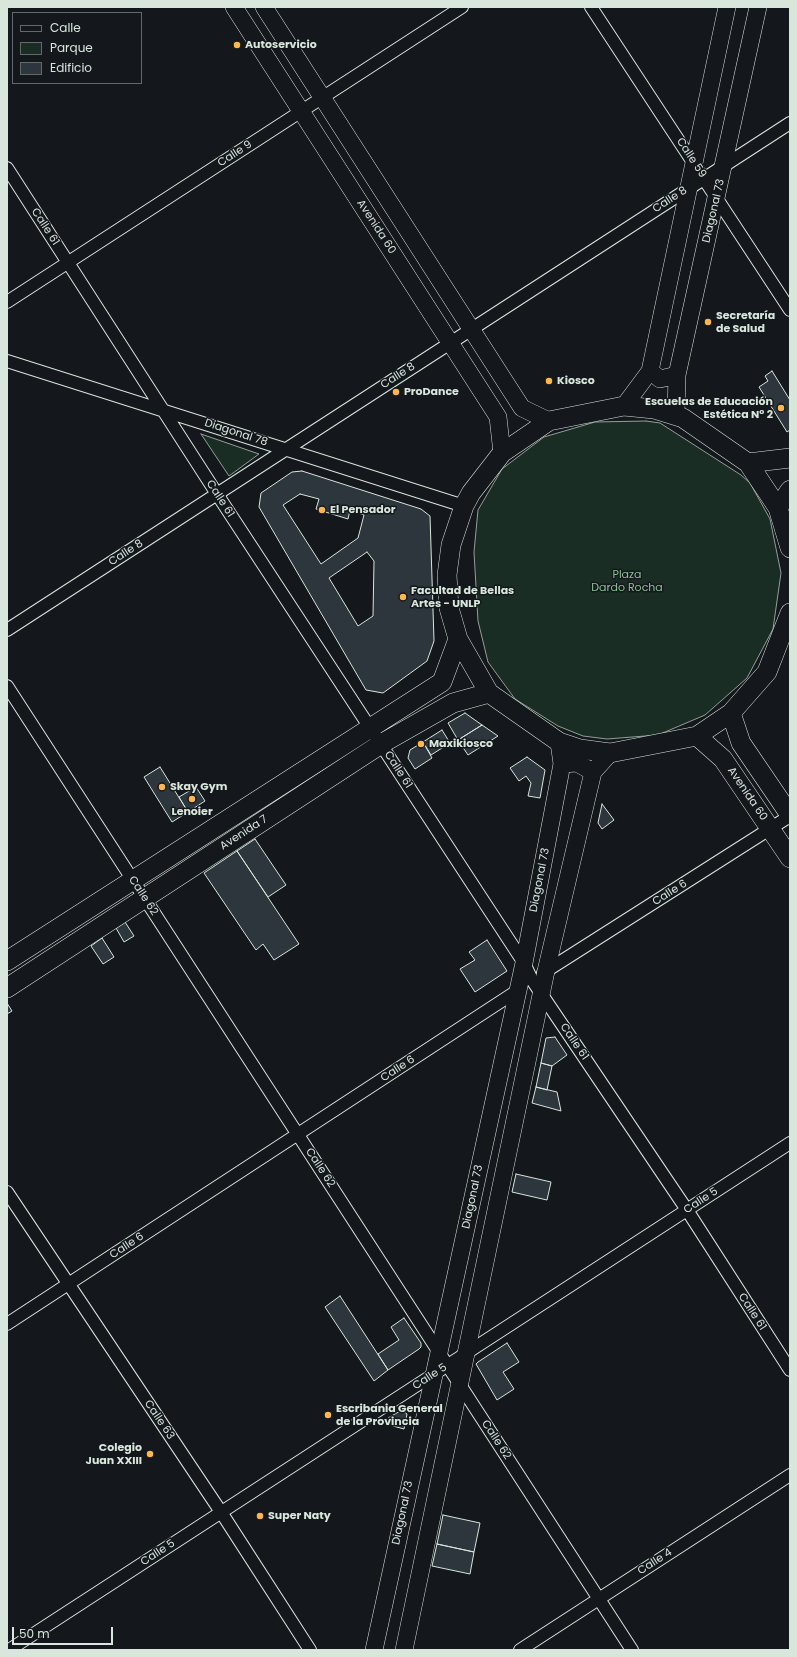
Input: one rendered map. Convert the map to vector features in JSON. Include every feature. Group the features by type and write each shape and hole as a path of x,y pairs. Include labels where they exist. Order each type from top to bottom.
{"main road":[{"name":"Avenida 60","path":"234,7 498,417 502,453"},
{"path":"264,7 522,408 550,421"},
{"path":"624,406 650,371 727,7"},
{"name":"Diagonal 73","path":"676,415 677,375 758,7"},
{"path":"650,371 660,379 677,375"},
{"path":"790,548 778,508 748,463 683,418 654,409 624,406 550,421 502,453 471,493 464,506 451,545 447,575 449,608 458,639 489,693 559,742 580,749 610,753 697,736 731,713 767,672 790,613"},
{"path":"748,463 790,458"},
{"path":"778,508 790,490"},
{"name":"Avenida 7","path":"7,961 442,682 458,639"},
{"name":"Avenida 7","path":"7,988 381,744 453,703 489,693"},
{"path":"731,713 741,743 790,815"},
{"name":"Avenida 60","path":"697,736 723,759 790,858"},
{"name":"Diagonal 73","path":"374,1650 433,1375 443,1359 524,963 562,764 559,742"},
{"path":"723,759 730,746 741,743"},
{"path":"404,1650 460,1384 540,981 593,772 610,753"},
{"path":"562,764 577,763 593,772"}],"street":[{"name":"Calle 9","path":"7,302 462,7"},
{"name":"Calle 59","path":"591,7 790,310"},
{"name":"Calle 8","path":"7,630 790,123"},
{"name":"Calle 61","path":"7,168 217,494 524,963 540,981 790,1370"},
{"name":"Diagonal 78","path":"7,362 464,506"},
{"name":"Calle 62","path":"7,686 132,880 299,1134 632,1650"},
{"name":"Calle 6","path":"7,1324 518,991 540,981 790,815"},
{"name":"Calle 5","path":"443,1359 466,1353 790,1143"},
{"name":"Calle 63","path":"7,1192 221,1512 310,1650"},
{"name":"Calle 5","path":"9,1650 433,1375"},
{"name":"Calle 4","path":"520,1650 790,1475"}],"green space":[{"name":"Plaza Dardo Rocha","path":"646,421 660,423 741,475 750,483 770,519 781,573 773,629 747,678 705,715 658,735 607,739 583,736 558,726 515,699 488,662 478,621 474,552 478,510 502,469 544,437 595,422"},
{"path":"201,434 259,454 229,476"}],"building":[{"name":"Escuelas de Educación Estética Nº 2","path":"772,371 790,400 790,430 787,432 759,387 768,381 765,376"},
{"name":"Facultad de Bellas Artes - UNLP","path":"302,471 421,509 430,516 434,641 427,661 383,693 366,690 259,507 261,493 292,472","holes":["300,494 319,499 316,509 348,519 350,510 364,515 358,538 321,564 283,505","367,552 374,561 373,616 358,626 329,578"]},
{"path":"465,713 482,725 458,740 448,723"},
{"path":"482,725 498,736 468,755 458,740"},
{"path":"442,730 450,743 431,755 423,742"},
{"path":"423,742 432,758 415,769 408,758 410,750"},
{"path":"527,757 545,770 540,798 528,796 531,783 526,776 519,781 510,768"},
{"name":"Skay Gym","path":"160,767 188,812 172,822 144,777"},
{"name":"Lenoier","path":"196,787 205,801 188,812 179,797"},
{"path":"602,804 614,820 602,829 598,823"},
{"path":"255,839 286,885 268,897 237,851"},
{"path":"237,851 299,944 274,960 263,944 256,950 204,873"},
{"path":"125,922 134,936 124,942 116,928"},
{"path":"102,938 114,957 103,964 91,946"},
{"path":"487,940 507,971 475,992 460,969 475,960 469,952"},
{"path":"7,1003 12,1011 7,1014"},
{"path":"555,1037 567,1055 552,1066 541,1063 546,1038"},
{"path":"541,1063 552,1066 547,1090 536,1087"},
{"path":"536,1087 557,1092 561,1111 532,1103"},
{"path":"516,1174 551,1182 547,1200 512,1192"},
{"path":"340,1296 388,1370 374,1381 325,1307"},
{"path":"404,1318 421,1343 421,1347 388,1370 378,1354 399,1340 391,1327"},
{"path":"507,1343 519,1362 503,1372 514,1389 497,1400 476,1364"},
{"path":"402,1410 407,1414 404,1429 393,1426 388,1418"},
{"path":"443,1515 480,1523 474,1552 437,1544"},
{"path":"437,1544 474,1552 470,1574 432,1566"}],"place":[{"name":"Autoservicio","path":"237,45"},
{"name":"Secretaría de Salud","path":"708,322"},
{"name":"Kiosco","path":"549,381"},
{"name":"ProDance","path":"396,392"},
{"name":"Escuelas de Educación Estética Nº 2","path":"781,408"},
{"name":"El Pensador","path":"322,510"},
{"name":"Facultad de Bellas Artes - UNLP","path":"403,597"},
{"name":"Maxikiosco","path":"421,744"},
{"name":"Skay Gym","path":"162,787"},
{"name":"Lenoier","path":"192,799"},
{"name":"Escribania General de la Provincia","path":"328,1415"},
{"name":"Colegio Juan XXIII","path":"150,1454"},
{"name":"Super Naty","path":"260,1516"}]}
